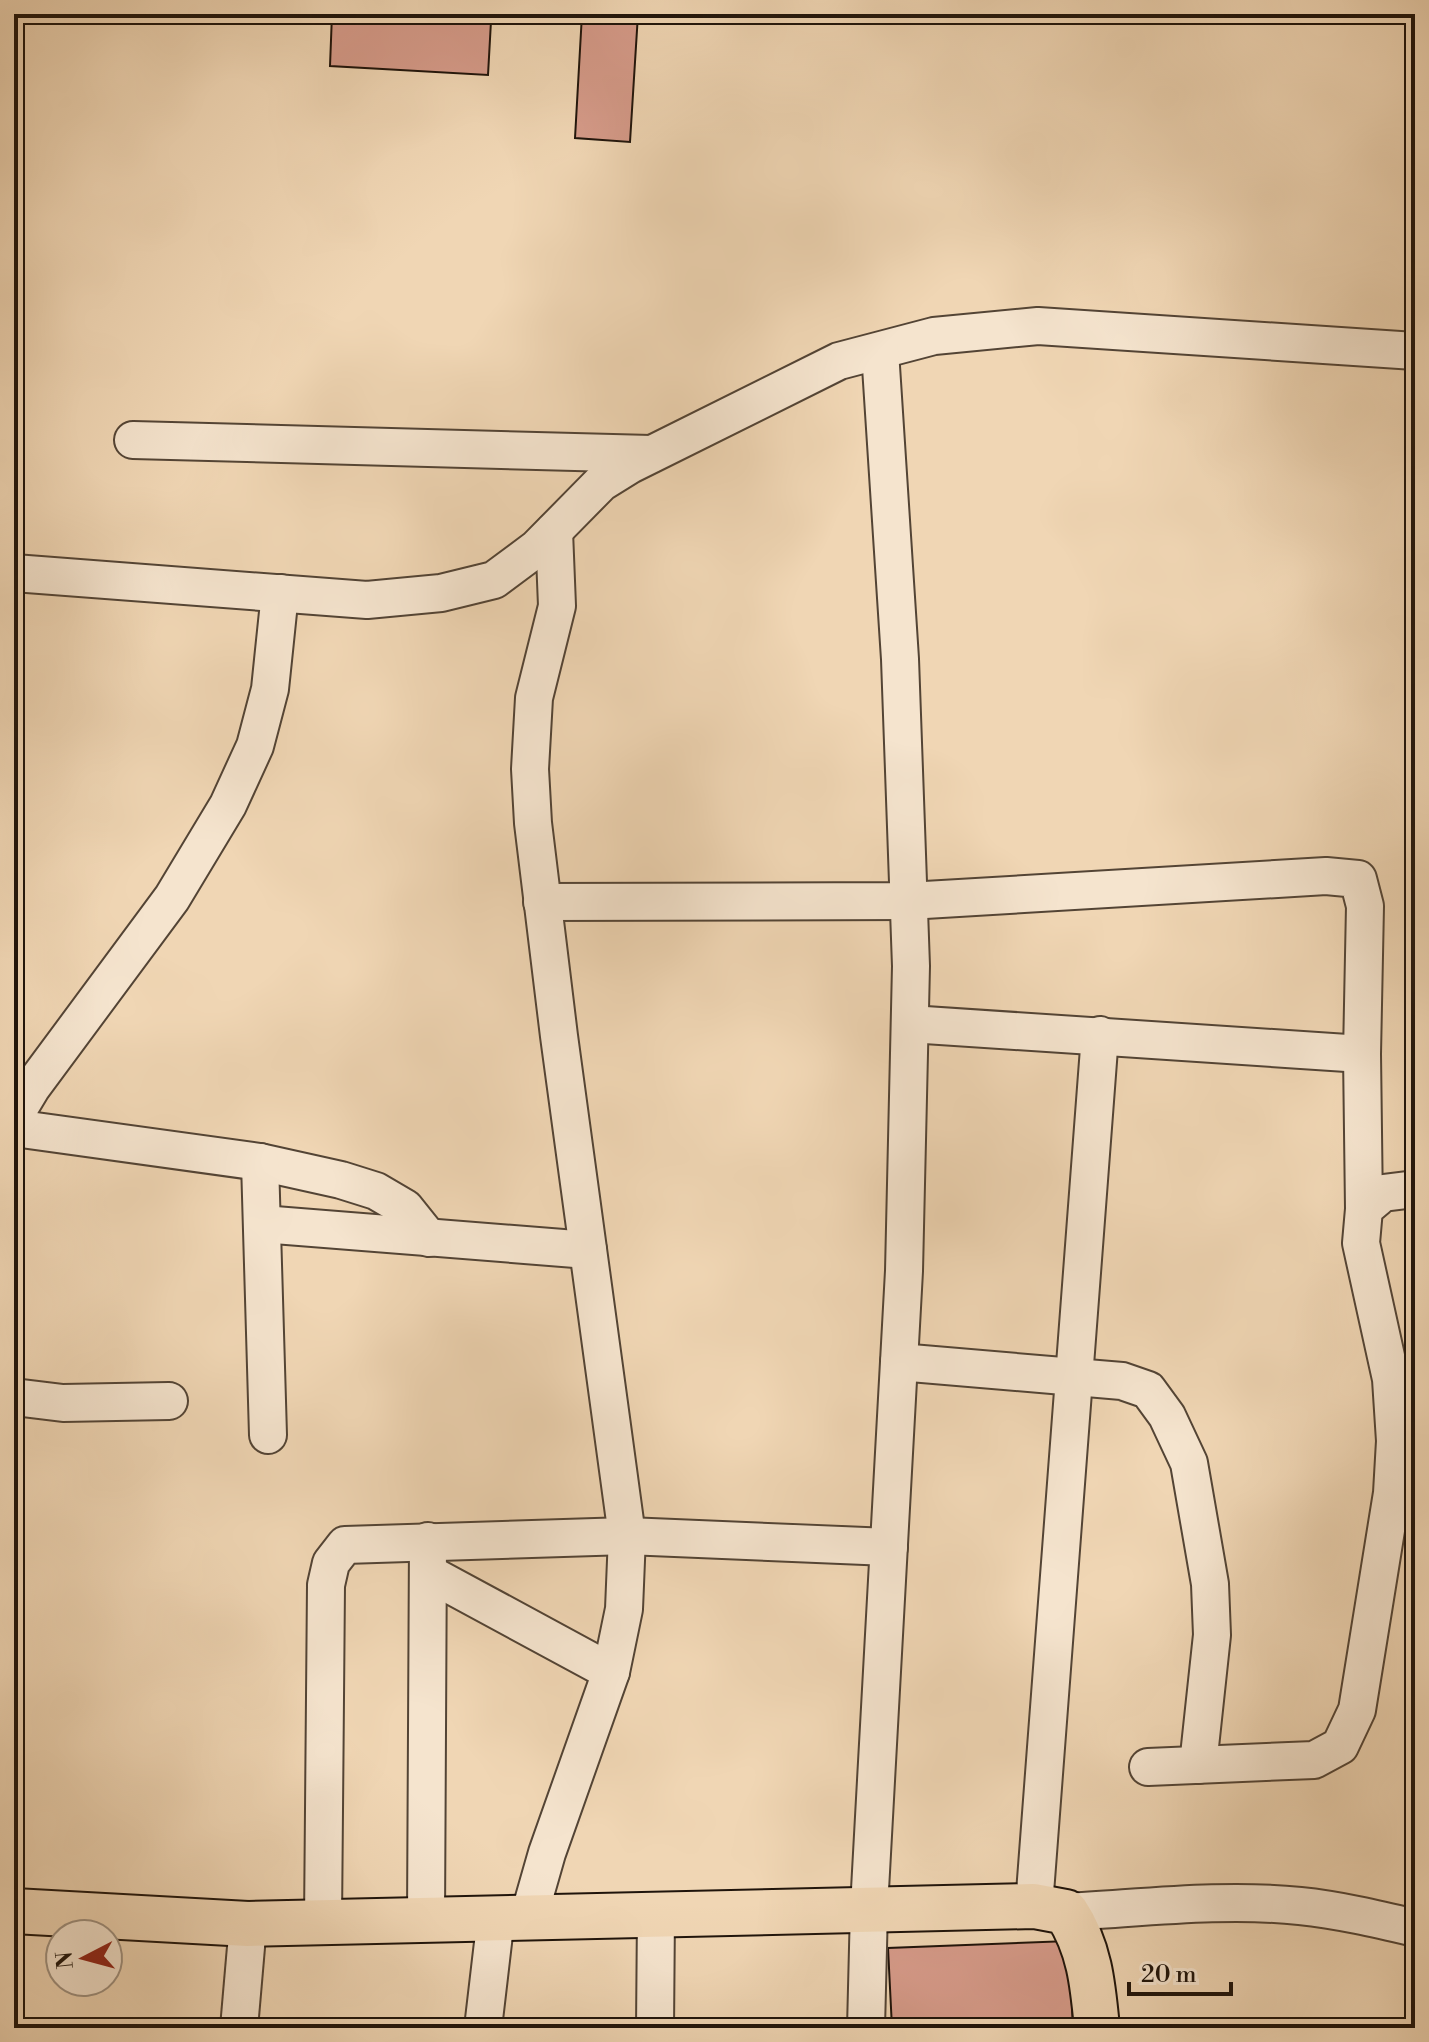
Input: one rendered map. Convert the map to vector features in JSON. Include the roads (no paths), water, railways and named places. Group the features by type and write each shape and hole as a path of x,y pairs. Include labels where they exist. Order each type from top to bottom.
{"main road":[{"path":"14,1911 248,1924 869,1908 1050,1909 1079,1932 1091,1968 1097,2028"}],"street":[{"path":"14,573 367,600 441,593 494,580 554,531 601,483 653,454 839,361 934,336 1038,326 1415,351"},
{"path":"866,2028 869,1908 904,1271 910,1024 900,659 880,351"},
{"path":"133,440 653,454"},
{"path":"483,2028 513,1916 547,1853 611,1672 624,1609 627,1536 542,902 530,769 534,698 557,606 554,531"},
{"path":"14,1117 32,1087 172,898 228,805 255,746 270,689 280,593"},
{"path":"542,902 908,901 1326,876 1358,879 1365,906 1362,1054 1364,1209 1361,1243 1391,1379 1395,1441 1392,1493 1357,1710 1340,1746 1314,1760 1148,1767"},
{"path":"910,1024 1362,1054"},
{"path":"1100,1035 1074,1377 1050,1909 1243,1904 1299,1906 1415,1928"},
{"path":"14,1128 260,1162 376,1191 405,1208 429,1238"},
{"path":"260,1162 268,1435"},
{"path":"1364,1209 1383,1193 1415,1189"},
{"path":"262,1224 588,1250"},
{"path":"899,1362 1122,1381 1148,1390 1167,1416 1189,1463 1210,1584 1212,1635 1198,1765"},
{"path":"14,1397 63,1403 169,1401"},
{"path":"323,1922 326,1585 331,1563 345,1545 428,1557 627,1536 889,1547"},
{"path":"428,1557 611,1672"},
{"path":"426,1919 428,1557"},
{"path":"655,2028 656,1913"},
{"path":"239,2028 248,1924"}]}
